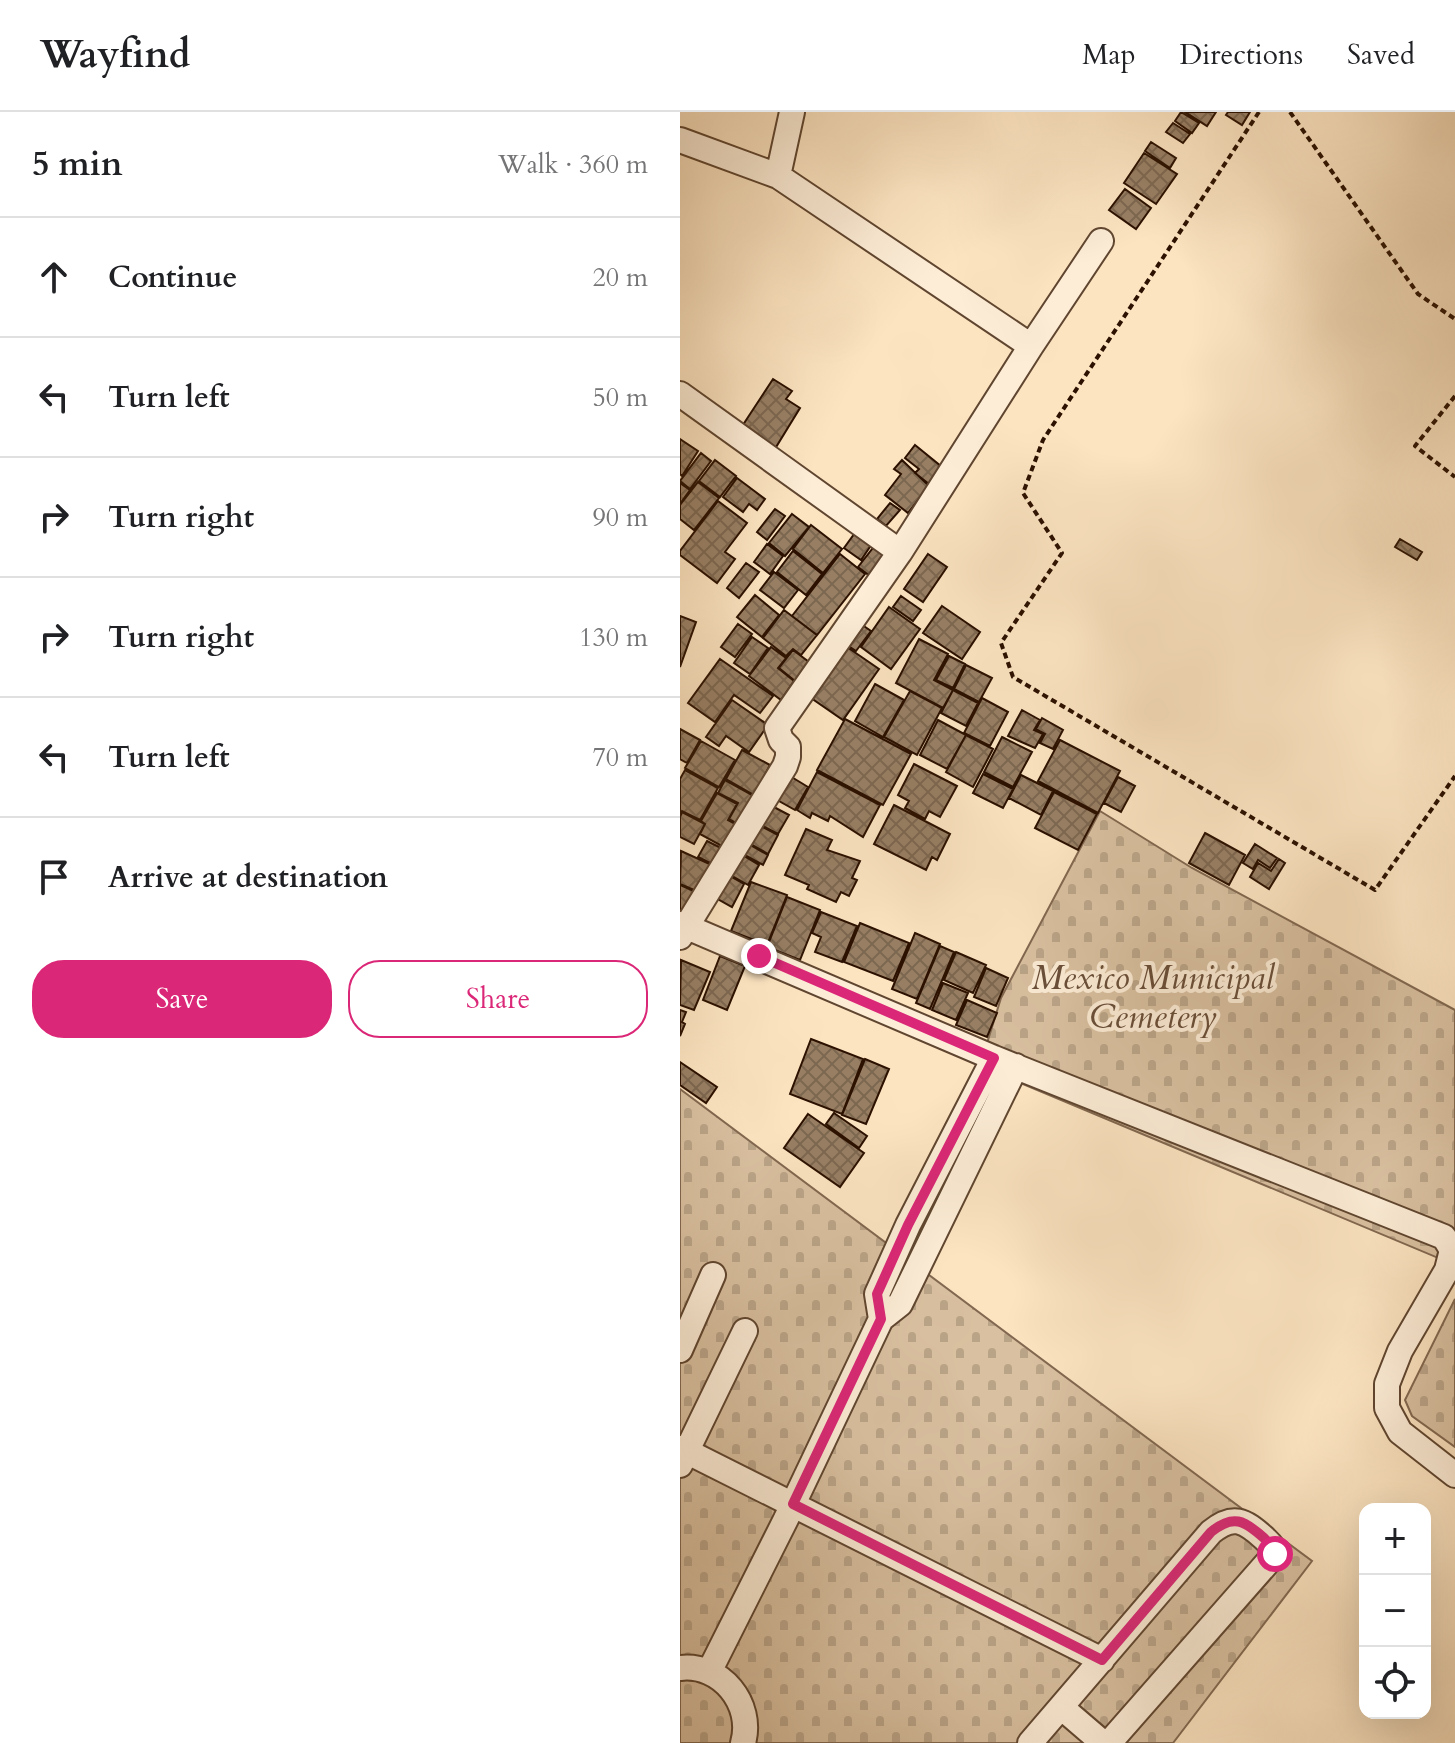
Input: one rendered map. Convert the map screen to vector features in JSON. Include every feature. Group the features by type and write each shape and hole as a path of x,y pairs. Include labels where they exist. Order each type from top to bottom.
{"street":[{"path":"778,176 792,112"},
{"path":"680,140 778,176 1031,346"},
{"path":"1101,241 900,552 777,728 781,740 788,747 785,766 682,929 1444,1237 1452,1250 1447,1270 1400,1351 1387,1384 1387,1408 1400,1432 1455,1475"},
{"path":"680,394 900,552"},
{"path":"881,1319 877,1294 908,1225 1005,1062"},
{"path":"709,1672 881,1319 900,1304 934,1239 1005,1062"},
{"path":"908,1225 934,1239"},
{"path":"680,1350 713,1275"},
{"path":"745,1331 682,1455 793,1504 1102,1660"},
{"path":"1030,1743 1211,1532 1223,1522 1239,1520 1273,1547 1276,1551 1272,1558 1109,1743"},
{"path":"680,1668 709,1672 725,1682 737,1697 744,1715 743,1743"},
{"path":"1061,1707 1103,1743"}],"path":[{"path":"1259,112 1043,440 1023,493 1062,553 1001,643 1013,677 1375,890 1455,776"},
{"path":"1290,112 1418,294 1455,319"},
{"path":"1455,396 1415,446 1455,477"}],"green space":[{"name":"Mexico Municipal Cemetery","path":"1100,811 1192,868 1455,1010 1455,1265 980,1066 1001,998"},
{"path":"680,1089 1312,1561 1173,1743 680,1743"},
{"path":"1455,1299 1455,1447 1412,1416 1405,1400"}],"building":[{"path":"1181,112 1199,123 1192,133 1175,121"},
{"path":"1185,112 1216,112 1207,126"},
{"path":"1228,112 1250,112 1242,125 1226,115"},
{"path":"1173,123 1190,134 1183,143 1166,132"},
{"path":"1151,142 1176,158 1170,168 1145,151"},
{"path":"1144,153 1177,174 1156,204 1124,183"},
{"path":"1125,189 1151,208 1136,229 1109,210"},
{"path":"773,379 792,391 786,399 800,408 773,452 739,431"},
{"path":"680,439 698,451 682,476 680,474"},
{"path":"915,445 942,467 929,484 915,473 919,469 905,458"},
{"path":"701,453 711,461 690,489 680,481"},
{"path":"715,460 736,476 720,497 699,481"},
{"path":"902,460 929,486 908,513 885,495 901,474 894,469"},
{"path":"737,478 765,499 757,510 749,504 743,512 723,497"},
{"path":"698,482 719,498 694,530 680,519 680,505"},
{"path":"680,483 690,490 680,504"},
{"path":"718,501 747,523 725,552 735,559 717,583 680,555 680,551"},
{"path":"890,503 900,510 886,526 877,519"},
{"path":"775,509 785,516 767,540 757,532"},
{"path":"792,514 809,527 785,556 769,543"},
{"path":"811,525 842,549 823,573 793,549"},
{"path":"860,526 876,538 861,560 844,548"},
{"path":"880,539 892,549 870,576 858,567"},
{"path":"1400,539 1422,552 1417,560 1395,547"},
{"path":"767,544 783,556 770,574 754,562"},
{"path":"793,551 822,574 806,595 777,572"},
{"path":"840,554 865,574 817,635 792,616"},
{"path":"928,554 947,567 923,602 904,589"},
{"path":"746,563 759,572 739,598 727,588"},
{"path":"774,572 798,590 784,608 760,590"},
{"path":"755,595 779,615 762,637 737,617"},
{"path":"901,596 921,610 913,621 893,607"},
{"path":"942,606 980,632 962,659 923,633"},
{"path":"889,607 920,629 891,669 861,647"},
{"path":"784,610 817,635 801,655 793,649 786,656 763,638"},
{"path":"680,616 696,622 680,667"},
{"path":"855,620 871,631 856,651 841,641"},
{"path":"738,624 752,634 735,657 721,647"},
{"path":"752,637 768,648 750,674 734,663"},
{"path":"919,639 948,654 934,680 953,690 943,708 896,683"},
{"path":"771,647 786,658 778,668 794,681 781,700 749,676"},
{"path":"847,647 879,669 843,720 811,698"},
{"path":"793,650 809,662 795,681 779,668"},
{"path":"949,656 965,664 953,688 936,680"},
{"path":"720,659 773,696 760,713 734,695 715,722 688,703"},
{"path":"966,665 992,678 979,702 954,689"},
{"path":"875,684 904,700 883,737 855,721"},
{"path":"953,690 978,703 966,726 941,713"},
{"path":"910,691 942,708 917,755 884,737"},
{"path":"982,698 1008,712 990,746 964,733"},
{"path":"732,700 768,725 749,752 726,736 719,746 706,737"},
{"path":"1022,710 1040,720 1034,730 1043,734 1035,748 1008,736"},
{"path":"1042,718 1063,730 1053,749 1040,743 1045,734 1036,729"},
{"path":"845,719 911,754 883,805 817,770"},
{"path":"938,720 966,735 947,769 920,755"},
{"path":"680,729 700,740 687,763 680,759"},
{"path":"966,735 993,749 973,787 946,772"},
{"path":"1002,737 1032,752 1013,787 984,772"},
{"path":"1060,740 1120,771 1098,813 1038,781"},
{"path":"701,741 735,760 719,787 685,768"},
{"path":"742,750 770,765 754,795 726,779"},
{"path":"914,764 957,786 940,817 929,811 925,819 905,808 909,801 898,795"},
{"path":"685,770 718,788 700,820 682,811 680,815 680,779"},
{"path":"817,772 880,805 863,837 830,816 828,821 812,813 810,818 797,810"},
{"path":"785,773 808,787 795,810 772,797"},
{"path":"983,774 1013,789 1003,808 973,793"},
{"path":"1021,775 1053,791 1041,815 1009,798"},
{"path":"1118,777 1135,786 1121,812 1104,803"},
{"path":"725,780 754,796 738,824 729,819 738,803 718,793"},
{"path":"1054,792 1097,814 1078,850 1035,828"},
{"path":"717,793 737,804 728,820 741,827 729,850 700,834 705,824 701,821"},
{"path":"770,805 789,815 778,834 759,824"},
{"path":"894,805 950,834 937,860 932,857 926,870 874,844"},
{"path":"682,812 705,824 694,844 680,837"},
{"path":"759,825 778,835 768,854 749,843"},
{"path":"806,829 832,840 827,850 860,861 852,878 857,880 849,896 841,892 836,902 785,875"},
{"path":"1205,833 1245,855 1229,885 1189,863"},
{"path":"707,841 727,851 718,867 698,857"},
{"path":"745,842 768,855 763,865 739,852"},
{"path":"1255,844 1277,858 1270,868 1258,860 1253,869 1243,863"},
{"path":"681,851 714,866 701,893 680,884"},
{"path":"739,853 759,865 748,885 727,873"},
{"path":"1279,859 1285,863 1269,889 1250,877 1258,863 1271,871"},
{"path":"728,875 744,884 732,907 716,898"},
{"path":"751,882 787,895 767,945 731,931"},
{"path":"680,885 696,892 685,914 680,912"},
{"path":"787,897 820,910 800,960 767,947"},
{"path":"821,912 857,926 842,962 815,952 821,937 812,933"},
{"path":"860,923 909,943 893,981 844,962"},
{"path":"915,933 940,944 917,999 892,989"},
{"path":"940,946 954,952 930,1009 916,1003"},
{"path":"956,952 986,965 973,993 944,980"},
{"path":"720,956 745,966 727,1010 703,1000"},
{"path":"681,960 710,972 694,1010 680,1005"},
{"path":"986,968 1008,978 996,1006 974,997"},
{"path":"943,983 968,993 956,1020 932,1010"},
{"path":"967,1000 997,1013 987,1037 956,1025"},
{"path":"680,1010 686,1012 680,1036"},
{"path":"811,1039 863,1059 842,1114 790,1094"},
{"path":"865,1059 889,1069 866,1124 842,1115"},
{"path":"680,1062 717,1087 706,1103 680,1085"},
{"path":"834,1113 867,1136 859,1148 826,1124"},
{"path":"808,1114 864,1153 840,1187 784,1148"}],"route":[{"path":"759,956 994,1058 908,1225 877,1294 881,1319 793,1504 1102,1660 1211,1532 1223,1522 1239,1520 1254,1529 1273,1547 1275,1554"}]}
